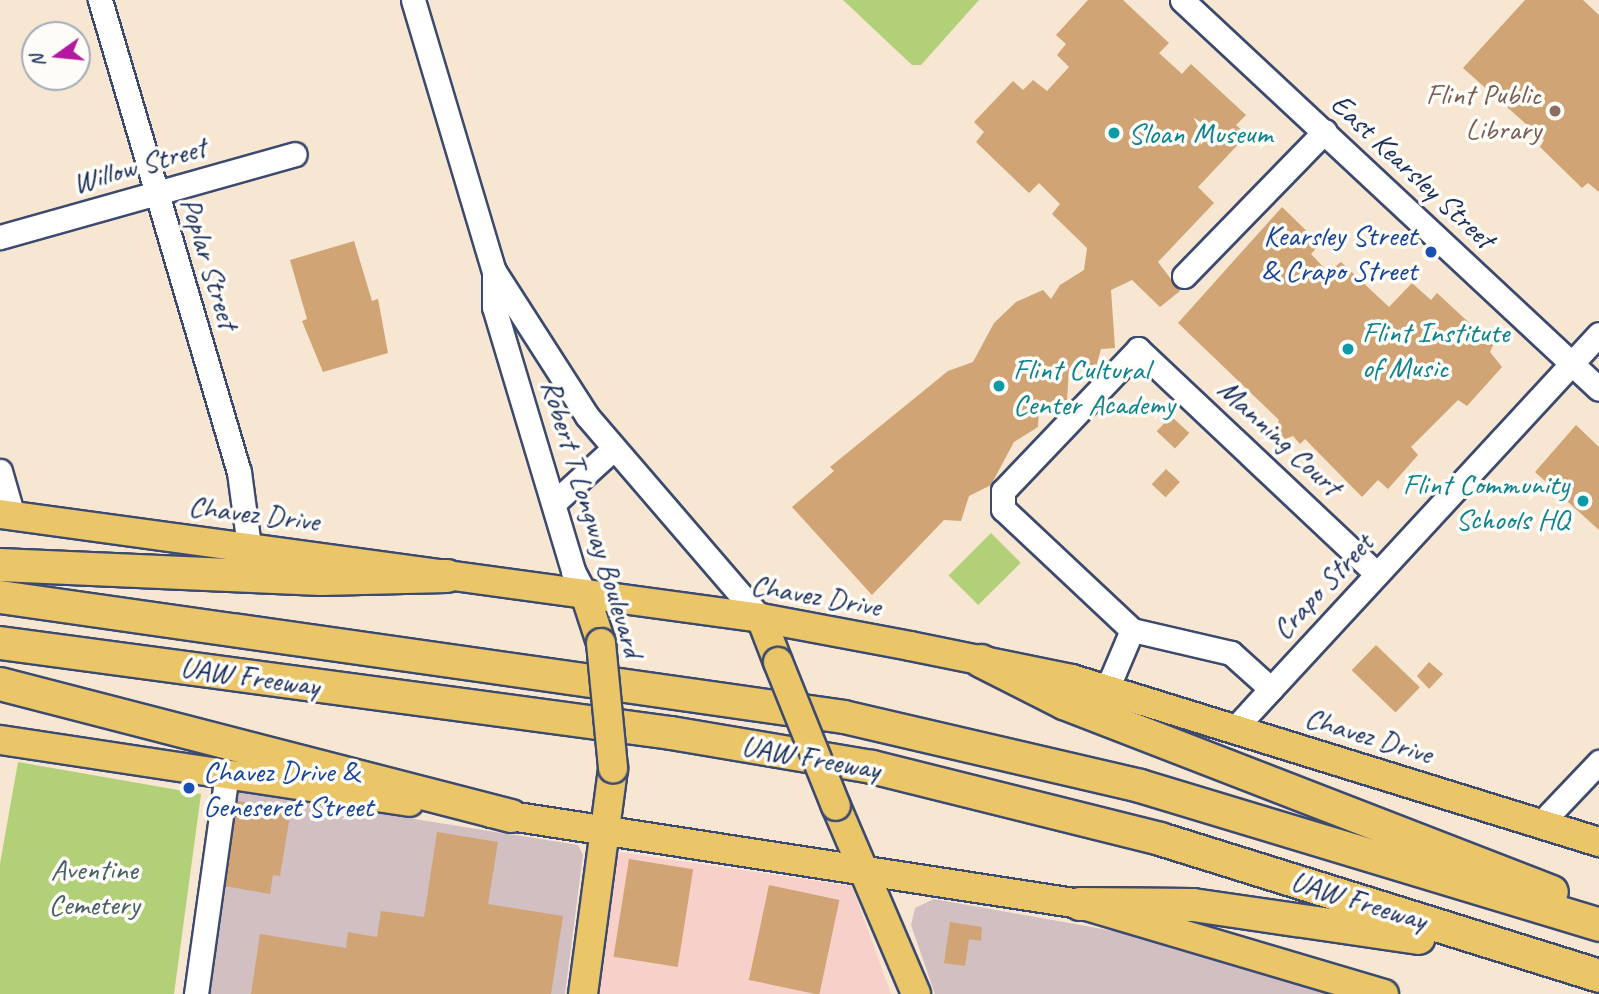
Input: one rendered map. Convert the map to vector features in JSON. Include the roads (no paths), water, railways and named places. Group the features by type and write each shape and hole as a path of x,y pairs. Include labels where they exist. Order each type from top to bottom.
{"highway":[{"path":"0,565 321,579 447,576"},
{"name":"UAW Freeway","path":"0,597 844,717 1140,786 1599,925"},
{"name":"UAW Freeway","path":"0,643 671,733 872,767 1160,839 1599,978"},
{"path":"981,661 1065,703 1599,911"},
{"path":"0,684 511,816"},
{"path":"1080,904 1193,905 1339,923 1599,978"}],"main road":[{"name":"Chavez Drive","path":"7,515 761,618 981,661 1107,690 1599,842"},
{"name":"Robert T Longway Boulevard","path":"583,994 603,832 614,768 601,643 586,594"},
{"name":"Robert T Longway Boulevard","path":"761,618 836,806 916,994"},
{"path":"0,740 511,816 866,875 1080,904 1384,994"}],"street":[{"name":"Poplar Street","path":"100,0 239,472 249,546"},
{"name":"Robert T Longway Boulevard","path":"413,0 494,271 494,307 555,502 573,571 586,594"},
{"name":"East Kearsley Street","path":"1182,0 1325,131 1569,366 1599,389"},
{"path":"1184,276 1325,131"},
{"name":"Willow Street","path":"0,237 295,154"},
{"name":"Robert T Longway Boulevard","path":"494,271 613,449 761,618"},
{"name":"Crapo Street","path":"1235,728 1599,334"},
{"name":"Manning Court","path":"1132,630 1003,509 1003,491 1138,349 1377,574"},
{"path":"555,502 613,449"},
{"path":"0,471 7,515"},
{"path":"1107,690 1132,630 1231,653 1271,689"},
{"path":"1540,824 1599,762"},
{"path":"196,994 227,774"}],"place":[{"name":"Flint Public Library","path":"1555,111"},
{"name":"Sloan Museum","path":"1114,133"},
{"name":"Kearsley Street & Crapo Street","path":"1431,252"},
{"name":"Flint Institute of Music","path":"1348,349"},
{"name":"Flint Cultural Center Academy","path":"999,386"},
{"name":"Flint Community Schools HQ","path":"1583,501"},
{"name":"Chavez Drive & Geneseret Street","path":"189,788"}],"park label":[{"name":"Aventine Cemetery","path":"94,886"}]}
